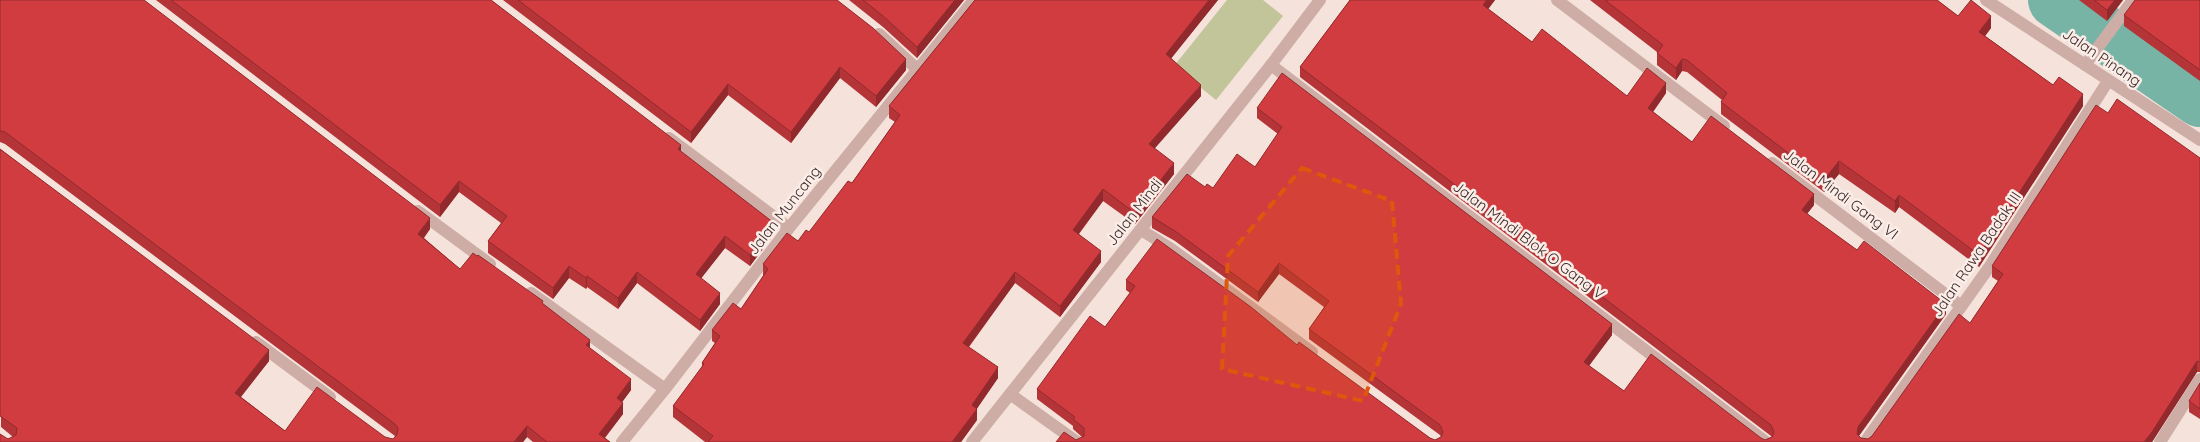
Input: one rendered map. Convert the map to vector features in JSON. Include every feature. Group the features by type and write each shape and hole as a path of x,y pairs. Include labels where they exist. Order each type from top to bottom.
{"street":[{"name":"Jalan Muncang","path":"622,442 666,389 789,228 974,0"},
{"name":"Jalan Mindi","path":"972,442 1271,65 1320,0"},
{"path":"1557,0 1731,132"},
{"name":"Jalan Pinang","path":"1986,0 2088,62 2108,81 2200,140"},
{"path":"2088,62 2134,0"},
{"path":"871,28 918,70"},
{"name":"Jalan Mindi Blok O Gang V","path":"1271,65 1766,442"},
{"name":"Jalan Rawa Badak III","path":"1865,442 1990,266 2108,81"},
{"path":"660,130 789,228"},
{"name":"Jalan Mindi Gang VI","path":"1763,156 1962,306"},
{"path":"407,202 499,271"},
{"path":"1141,230 1170,248 1323,360"},
{"path":"523,288 666,389"},
{"path":"247,335 342,406"},
{"path":"2160,442 2200,379"},
{"path":"1010,394 1077,442"}],"highlighted area":[{"path":"1302,168 1392,201 1401,304 1363,401 1222,369 1228,256"}],"green space":[{"path":"1227,0 1263,0 1283,16 1216,100 1174,66"}],"building":[{"path":"0,0 144,0 430,218 418,234 460,269 473,253 478,255 543,301 542,303 590,340 586,345 631,379 617,398 623,403 599,434 610,442 547,442 527,426 514,442 0,442 0,434 8,439 16,435 17,428 0,416 0,149 269,350 235,393 285,431 317,387 385,437 393,439 397,435 398,428 5,132 0,131"},
{"path":"171,0 491,0 681,145 678,149 774,223 750,255 725,236 696,274 720,293 700,320 637,272 618,298 569,266 553,288 488,241 507,216 459,181 440,205"},
{"path":"518,0 837,0 873,28 906,59 876,96 840,67 791,132 728,84 691,132"},
{"path":"863,0 955,0 917,47"},
{"path":"975,0 1209,0 1166,54 1201,85 1149,144 1174,163 1135,213 1103,189 1073,230 1101,251 1060,306 1015,272 963,343 998,367 972,405 977,409 952,442 708,442 713,436 673,406 704,364 702,363 720,336 712,330 733,303 741,309 768,269 763,264 787,233 798,241 806,230 809,232 848,181 852,183 900,115 889,106"},
{"path":"1350,0 1487,0 1483,5 1532,42 1542,29 1627,96 1647,68 1666,83 1648,108 1692,142 1711,116 1814,194 1802,210 1857,250 1864,241 1946,304 1858,427 1857,434 1861,438 1868,439 1959,314 1970,323 2003,274 1992,266 2096,105 2108,113 2117,99 2200,158 2200,362 2197,361 2144,442 1056,442 1064,432 1076,440 1084,436 1084,428 1073,419 1075,417 1037,389 1090,316 1105,327 1135,286 1126,280 1157,239 1251,307 1297,345 1299,342 1430,438 1435,440 1441,437 1443,432 1440,425 1309,329 1329,301 1279,263 1258,292 1175,231 1152,217 1187,174 1205,187 1207,184 1213,188 1237,154 1255,167 1282,127 1257,108 1282,73 1612,324 1584,362 1624,391 1651,354 1761,438 1765,440 1772,437 1774,432 1771,425 1300,67"},
{"path":"1605,0 1937,0 1958,16 1971,0 1991,16 1979,32 2053,85 2059,77 2083,94 1979,255 1899,195 1895,201 1839,161 1824,180 1721,102 1727,93 1687,60 1682,59 1676,68 1657,53 1663,45"},
{"path":"2094,0 2115,0 2107,10"},
{"path":"2135,0 2200,0 2200,70 2124,15"},
{"path":"2200,383 2200,409 2189,401"}],"waterway":[{"path":"2056,0 2200,99"}]}
